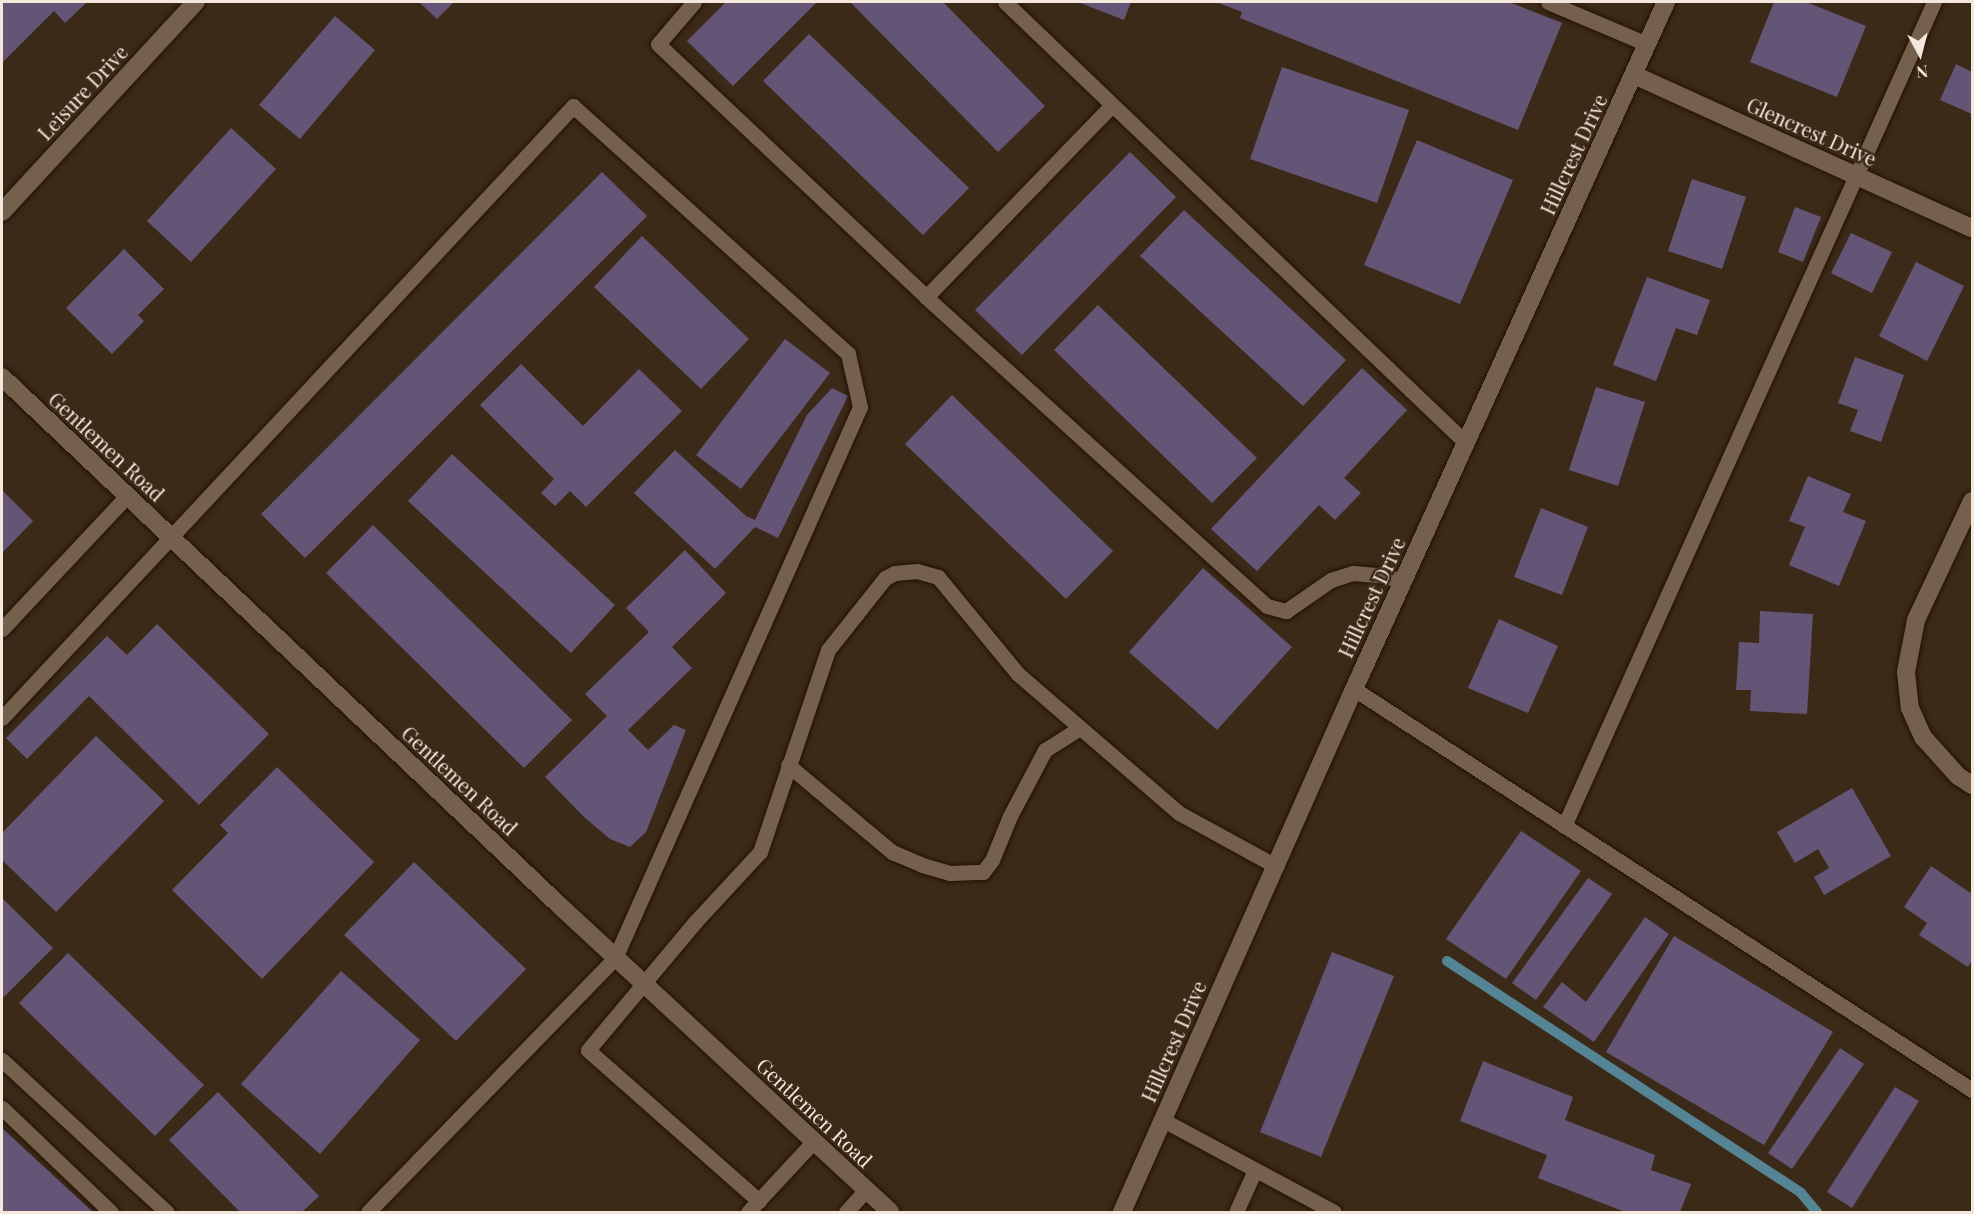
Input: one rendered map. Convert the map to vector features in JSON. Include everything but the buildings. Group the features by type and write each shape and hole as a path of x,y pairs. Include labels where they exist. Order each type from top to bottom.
{"street":[{"name":"Leisure Drive","path":"2,212 196,2"},
{"name":"Hillcrest Drive","path":"1122,1212 1354,689 1666,2"},
{"name":"Glencrest Drive","path":"1634,75 1972,228"},
{"name":"Gentlemen Road","path":"2,377 615,958 890,1212"},
{"path":"1972,501 1916,620 1906,672 1910,708 1923,737 1958,776 1972,785"}],"lane":[{"path":"694,2 658,44 926,297 1267,606 1286,611 1330,580 1353,573 1385,576 1403,582"},
{"path":"1005,2 1466,443"},
{"path":"1548,2 1647,44"},
{"path":"1564,825 1934,2"},
{"path":"926,297 1112,105"},
{"path":"2,718 573,106 849,354 860,407 615,958 368,1212"},
{"path":"2,629 127,496"},
{"path":"814,1141 754,1207 588,1050 696,921 760,852 828,650 885,578 895,573 917,571 938,578 1018,674 1179,813 1275,866"},
{"path":"1354,689 1972,1090"},
{"path":"788,765 892,852 922,865 950,873 983,872 992,861 1010,816 1045,750 1080,728"},
{"path":"2,1060 167,1212"},
{"path":"2,1108 111,1212"},
{"path":"1163,1120 1334,1212"},
{"path":"1236,1212 1255,1170"},
{"path":"846,1212 866,1190"}],"waterway":[{"path":"1447,961 1801,1193 1817,1212"}]}
